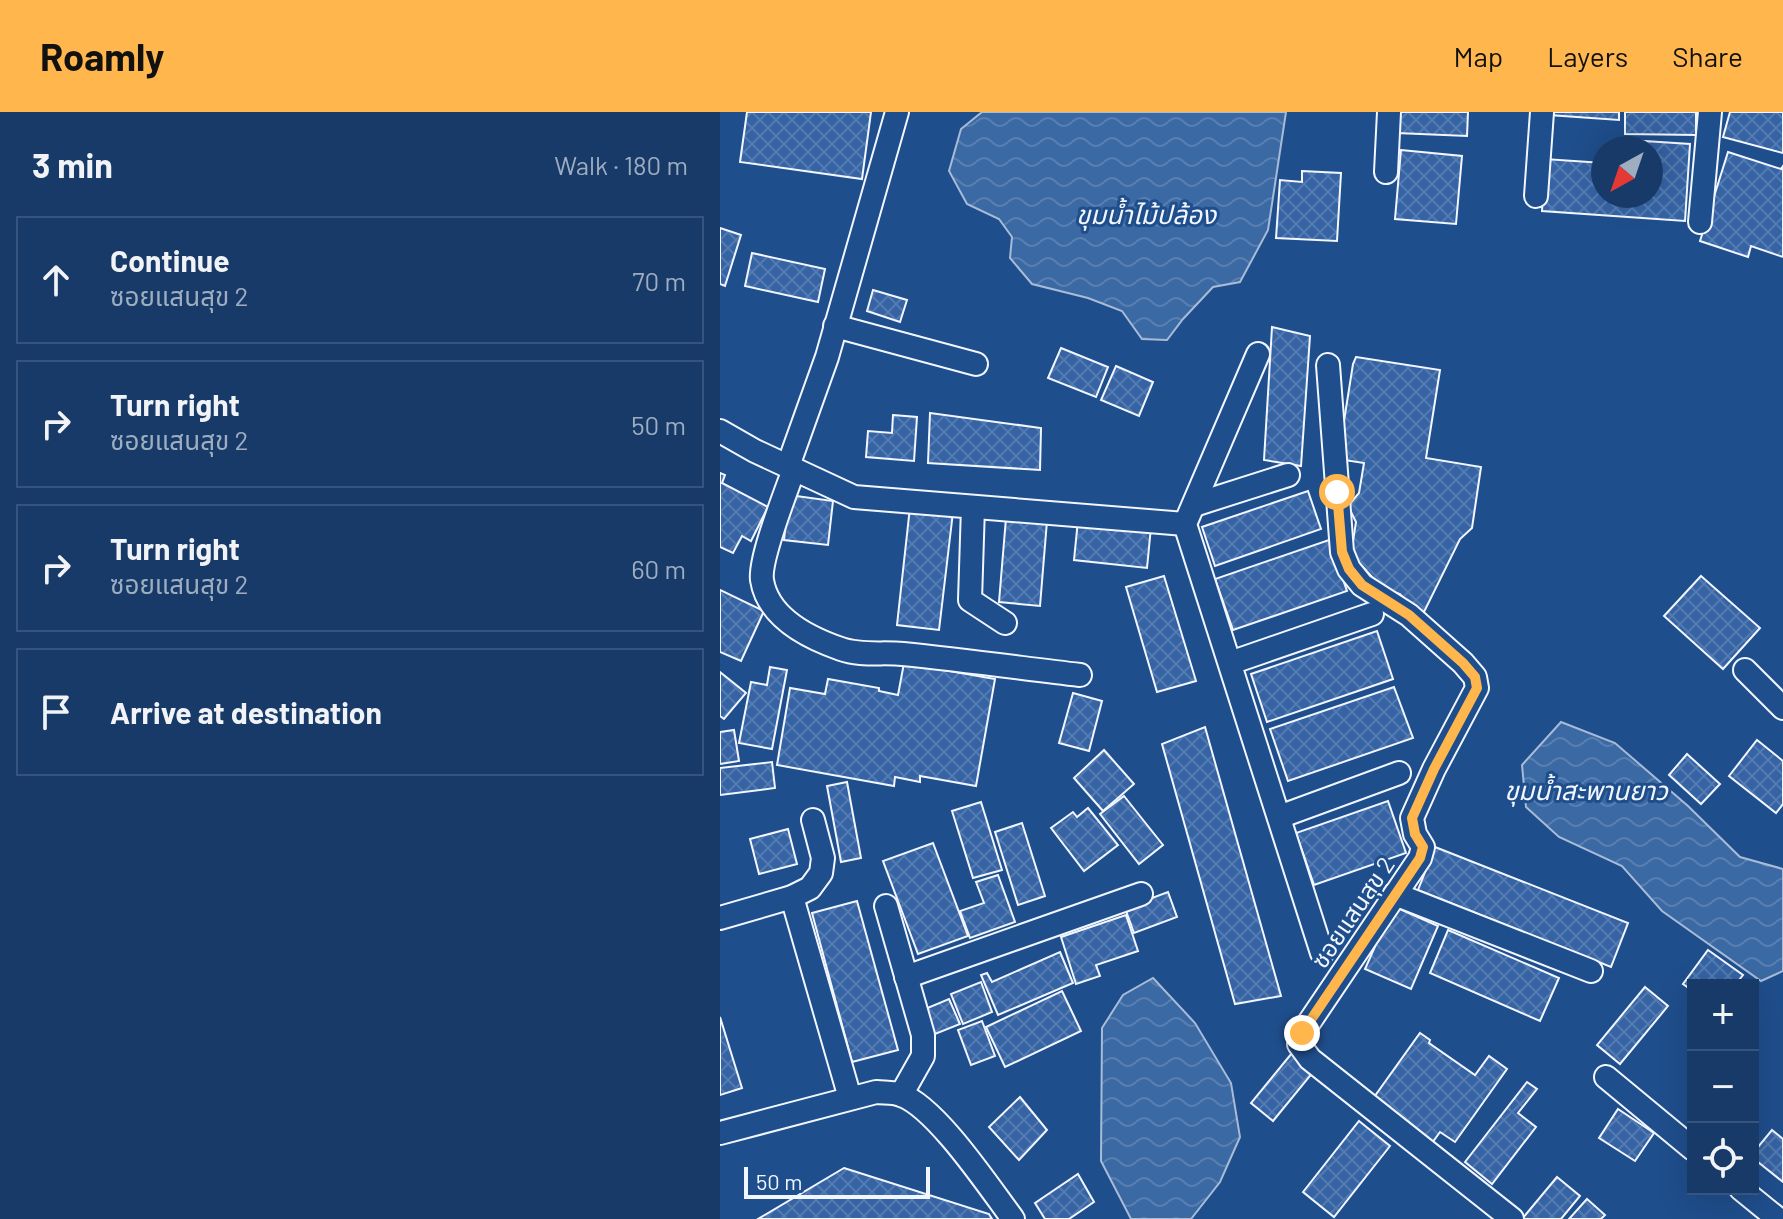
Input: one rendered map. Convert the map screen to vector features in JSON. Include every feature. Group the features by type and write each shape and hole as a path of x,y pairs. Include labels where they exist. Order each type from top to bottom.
{"street":[{"path":"897,112 827,357 766,554 761,577 766,598 780,615 802,632 845,651 898,653 1080,675"},
{"path":"1386,172 1389,112"},
{"path":"1536,196 1542,112"},
{"path":"1700,222 1710,112"},
{"path":"835,326 976,364"},
{"path":"1258,354 1190,515 1230,663 1322,953"},
{"name":"ซอยแสนสุข 2","path":"1328,365 1342,552 1349,569 1362,585 1409,615 1463,663 1475,677 1477,688 1412,818 1415,834 1423,847 1420,858 1302,1033 1299,1044 1310,1059 1512,1219"},
{"path":"720,431 755,451 854,497 973,507 1190,515 1288,475"},
{"path":"973,507 970,600 1005,623"},
{"path":"1230,663 1372,614"},
{"path":"1745,670 1783,708"},
{"path":"1279,817 1399,773"},
{"path":"720,918 792,897 810,888 821,873 823,858 813,820"},
{"path":"906,977 1141,894"},
{"path":"1395,894 1591,971"},
{"path":"792,897 850,1098"},
{"path":"886,906 923,1035 923,1056 901,1095"},
{"path":"1606,1077 1687,1144"},
{"path":"720,1133 876,1092 901,1095 927,1111 948,1134 1013,1219"},
{"path":"1748,1195 1778,1219"}],"water":[{"name":"ขุมน้ำไม้ปล้อง","path":"982,112 1286,112 1268,230 1240,282 1213,287 1167,340 1142,339 1122,311 1088,298 1032,284 1010,258 1012,237 999,219 967,204 949,171 961,129"},
{"name":"ขุมน้ำสะพานยาว","path":"1561,722 1615,743 1688,806 1740,857 1783,869 1783,971 1761,981 1662,911 1622,866 1559,837 1526,807 1522,765"},
{"path":"1153,978 1195,1023 1231,1083 1240,1137 1220,1182 1191,1219 1131,1219 1101,1161 1102,1028 1123,995"}],"building":[{"path":"747,112 871,112 862,179 740,162"},
{"path":"1398,112 1468,112 1467,136 1397,133"},
{"path":"1549,112 1619,112 1619,120 1549,115"},
{"path":"1625,112 1696,112 1696,135 1625,134"},
{"path":"1730,112 1783,112 1783,153 1723,137"},
{"path":"1663,142 1690,144 1685,221 1542,211 1545,159 1591,162 1591,208 1663,208"},
{"path":"1401,150 1462,156 1456,224 1395,219"},
{"path":"1728,152 1781,169 1783,166 1783,257 1751,246 1748,257 1700,241"},
{"path":"1302,171 1341,173 1337,241 1276,238 1280,180 1302,182"},
{"path":"720,228 741,235 725,286 720,284"},
{"path":"752,253 825,269 818,302 745,286"},
{"path":"873,290 907,300 900,322 867,311"},
{"path":"1272,327 1310,336 1301,466 1264,460"},
{"path":"1061,348 1108,367 1096,397 1048,378"},
{"path":"1356,357 1440,370 1426,458 1481,467 1472,528 1460,539 1424,612 1410,605 1400,594 1382,588 1351,554 1356,522 1348,506 1359,493 1364,463 1338,459"},
{"path":"1116,366 1153,382 1139,416 1101,400"},
{"path":"930,413 1041,428 1040,470 928,463"},
{"path":"893,415 917,417 914,461 866,457 868,431 892,433"},
{"path":"720,473 725,475 722,483 768,507 751,541 742,536 733,553 720,547"},
{"path":"1308,491 1321,529 1215,566 1202,527"},
{"path":"789,495 833,501 828,545 784,540"},
{"path":"910,507 953,512 939,630 897,625"},
{"path":"1006,518 1047,521 1040,606 999,602"},
{"path":"1078,520 1151,527 1147,568 1074,560"},
{"path":"1329,540 1347,591 1233,630 1215,579"},
{"path":"1164,576 1196,681 1157,692 1126,587"},
{"path":"1701,576 1760,628 1723,669 1664,616"},
{"path":"720,590 764,611 741,661 720,652"},
{"path":"1377,631 1393,679 1267,722 1251,674"},
{"path":"904,663 995,679 976,786 920,776 920,782 895,777 894,786 777,765 790,688 825,694 828,679 879,688 879,691 898,695"},
{"path":"770,667 787,670 772,749 739,743 751,682 767,685"},
{"path":"720,672 746,693 724,719 720,716"},
{"path":"1394,687 1413,738 1288,781 1270,729"},
{"path":"1073,693 1102,701 1089,751 1059,743"},
{"path":"1205,727 1281,996 1235,1004 1162,744"},
{"path":"734,730 739,761 720,764 720,732"},
{"path":"1757,740 1783,761 1783,804 1776,813 1729,776"},
{"path":"1104,750 1134,784 1103,811 1074,778"},
{"path":"1687,754 1720,784 1701,804 1669,775"},
{"path":"772,762 775,788 720,795 720,768"},
{"path":"847,782 861,858 841,862 827,786"},
{"path":"1124,796 1163,845 1139,864 1100,814"},
{"path":"1388,801 1406,853 1314,885 1296,833"},
{"path":"981,802 1002,870 973,878 952,811"},
{"path":"1088,808 1118,845 1084,871 1051,828 1073,812 1077,817"},
{"path":"1022,823 1045,896 1018,905 995,832"},
{"path":"788,829 797,864 759,874 750,839"},
{"path":"933,843 968,936 918,954 883,861"},
{"path":"1435,847 1628,923 1611,967 1418,890"},
{"path":"998,875 1015,922 970,938 960,911 984,903 976,882"},
{"path":"1168,892 1177,917 1134,933 1125,908"},
{"path":"857,901 898,1050 852,1062 812,913"},
{"path":"1393,906 1438,926 1411,989 1365,969"},
{"path":"1126,915 1138,951 1096,965 1100,976 1076,984 1061,937"},
{"path":"1448,930 1559,978 1540,1021 1430,973"},
{"path":"1708,950 1743,975 1740,979 1687,979 1687,987 1683,984"},
{"path":"1060,952 1073,983 998,1015 981,975 987,973 992,982"},
{"path":"981,982 992,1012 963,1024 951,994"},
{"path":"1645,987 1668,1006 1620,1064 1597,1045"},
{"path":"1062,991 1081,1031 1005,1067 986,1027"},
{"path":"949,999 960,1024 935,1034 925,1009"},
{"path":"720,1017 742,1088 720,1095"},
{"path":"982,1021 995,1056 971,1065 958,1030"},
{"path":"1420,1033 1430,1040 1429,1043 1475,1075 1489,1056 1507,1069 1455,1142 1440,1132 1432,1143 1372,1100"},
{"path":"1292,1053 1314,1071 1273,1121 1251,1103"},
{"path":"1527,1082 1537,1089 1518,1113 1536,1127 1492,1184 1465,1162"},
{"path":"1020,1097 1047,1130 1019,1160 989,1127"},
{"path":"1618,1109 1654,1133 1635,1161 1599,1138"},
{"path":"1359,1121 1390,1146 1334,1217 1303,1192"},
{"path":"1772,1130 1783,1139 1783,1182 1759,1163 1759,1146"},
{"path":"844,1168 989,1214 992,1219 758,1219"},
{"path":"1078,1174 1094,1202 1069,1219 1045,1219 1035,1203"},
{"path":"1557,1177 1580,1196 1561,1219 1522,1219"},
{"path":"1587,1199 1605,1215 1601,1219 1569,1219"}],"route":[{"path":"1302,1033 1420,858 1423,847 1415,834 1412,818 1477,688 1475,677 1463,663 1409,615 1362,585 1349,569 1342,552 1337,492"}]}
